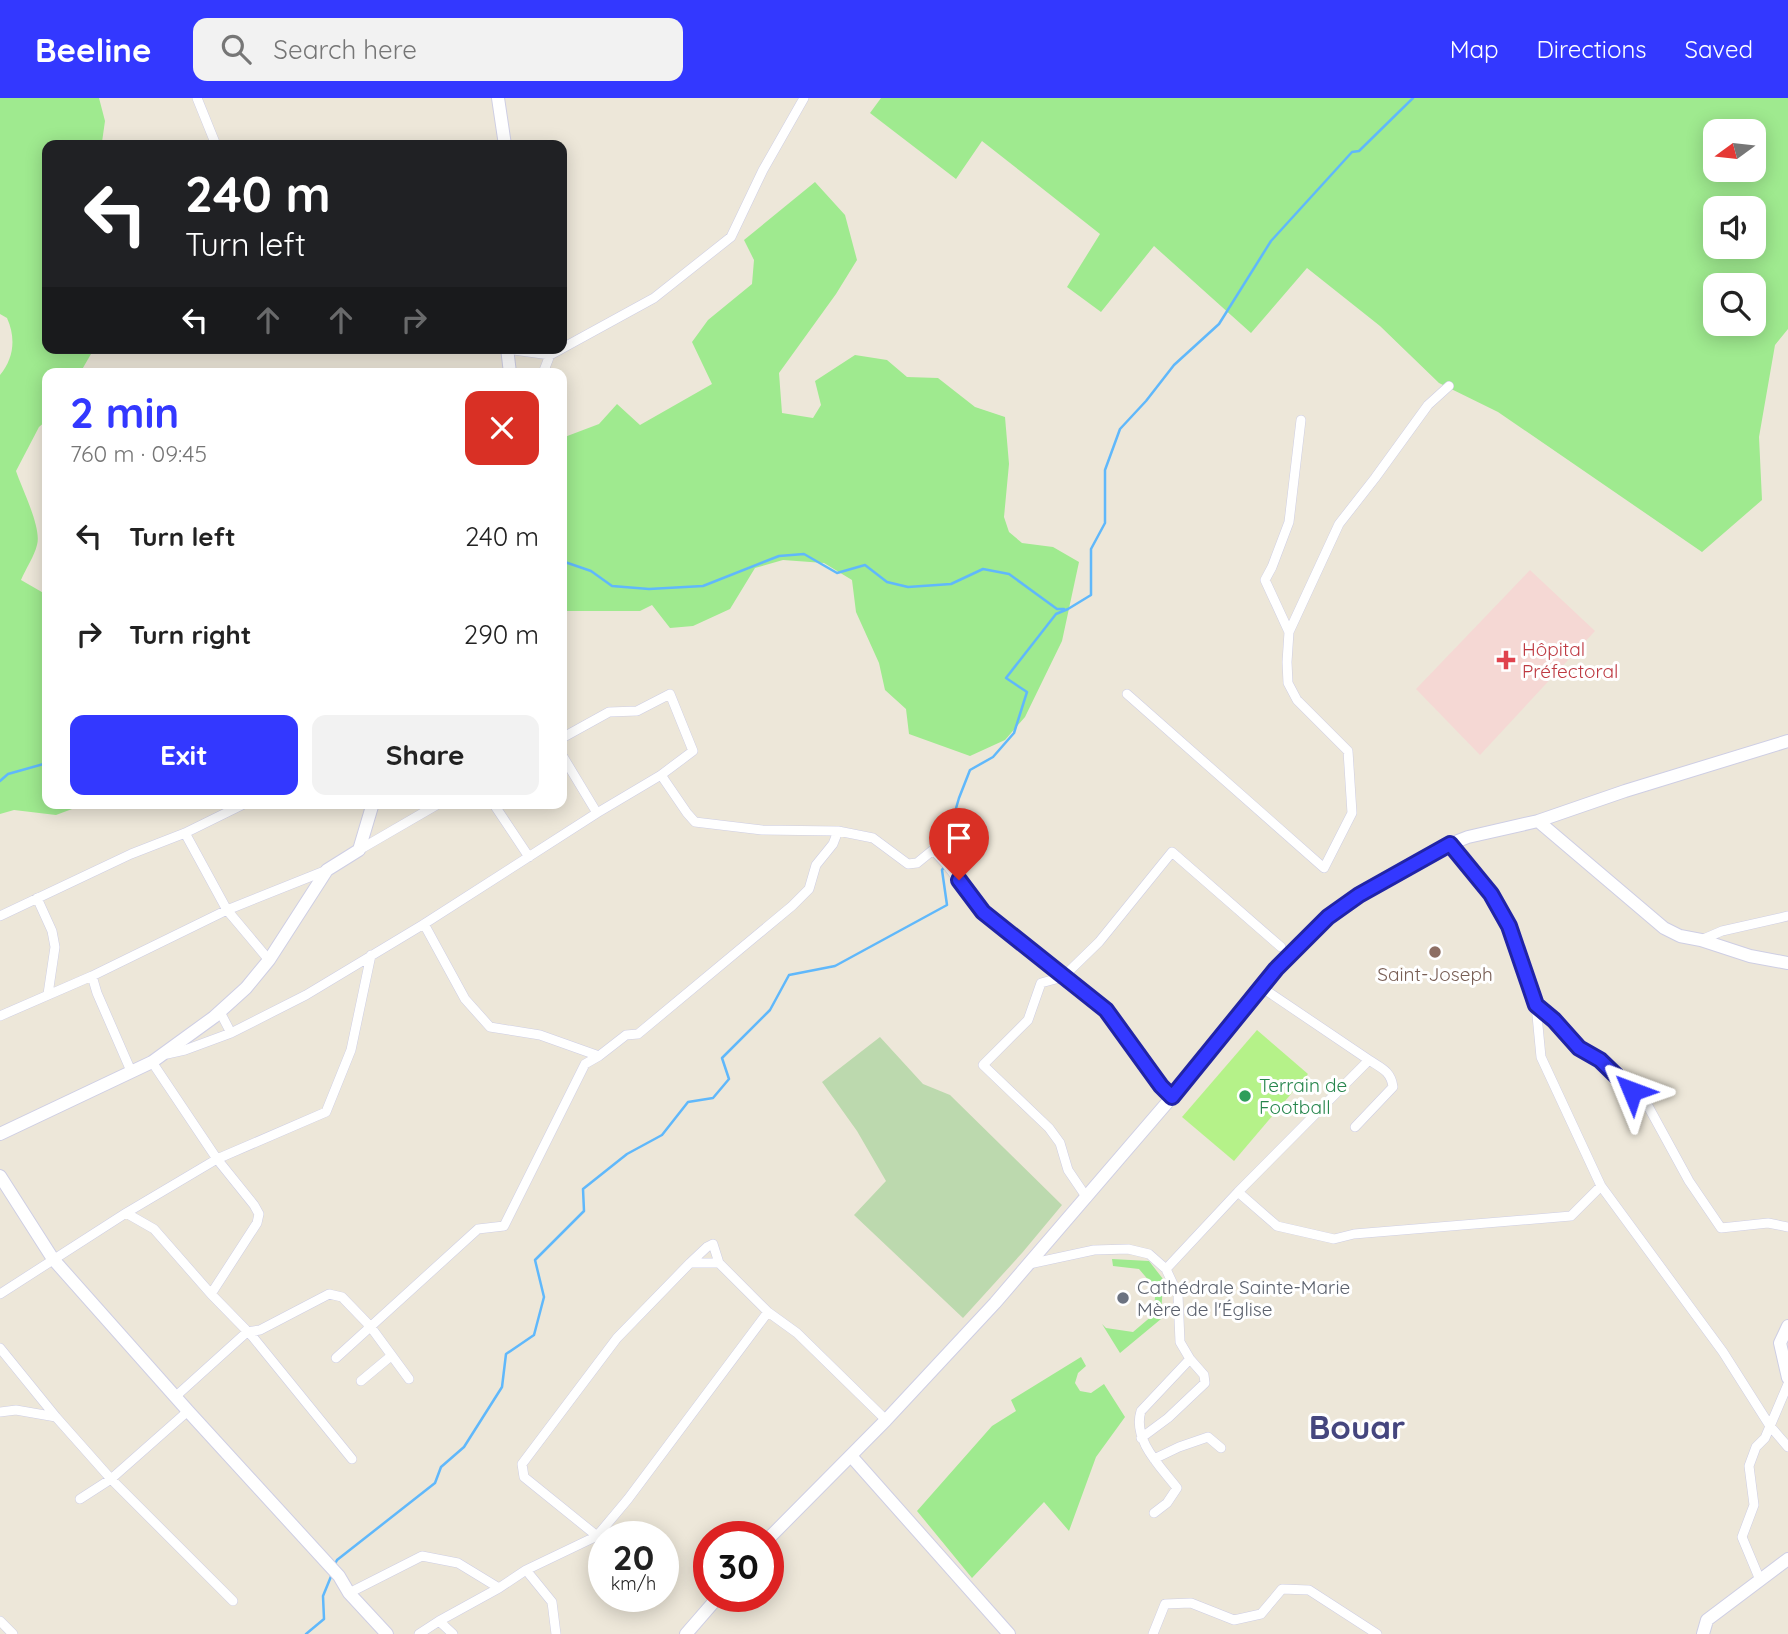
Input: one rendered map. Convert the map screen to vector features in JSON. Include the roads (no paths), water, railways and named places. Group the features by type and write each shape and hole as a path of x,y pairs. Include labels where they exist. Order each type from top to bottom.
{"street":[{"path":"197,98 214,140"},
{"path":"498,98 504,140"},
{"path":"567,346 654,298 731,237 763,170 804,98"},
{"path":"544,354 550,355 545,368"},
{"path":"1127,694 1324,868 1352,813 1348,751 1297,700 1288,683 1289,632 1339,524 1428,405 1449,386"},
{"path":"1289,632 1265,580 1289,522 1301,420"},
{"path":"0,1134 158,1058 231,1032 306,995 661,775 693,751 670,694 637,711 609,712 567,735"},
{"path":"784,1523 886,1420 995,1303 1172,1097 1276,969 1328,917 1359,895 1450,844 1468,837 1538,821 1788,741"},
{"path":"567,763 597,813"},
{"path":"661,775 695,821 762,830 838,831 873,838 908,864 918,863 933,850 983,912 1106,1010 1161,1086 1172,1097"},
{"path":"0,916 234,809"},
{"path":"359,850 371,809"},
{"path":"0,1016 93,976 227,910 327,870 430,809"},
{"path":"497,809 529,857"},
{"path":"1538,821 1664,928 1681,936 1749,956 1788,963"},
{"path":"336,1358 478,1229 504,1226 585,1064 600,1056 626,1035 638,1034 792,906 809,889 816,865 833,844 838,831"},
{"path":"185,833 227,910 269,960"},
{"path":"1450,844 1491,894 1509,926 1536,1005 1541,1057 1601,1186 1723,1353 1770,1426 1788,1447"},
{"path":"1087,1198 1068,1170 1059,1143 1049,1128 983,1065 1028,1020 1041,983 1063,977 1099,942 1172,852 1280,947"},
{"path":"158,1058 220,1012 246,988 269,960 327,870"},
{"path":"37,898 52,930 55,947 48,994"},
{"path":"1701,940 1722,931 1788,916"},
{"path":"424,924 465,999 490,1027 540,1035 600,1056"},
{"path":"0,1294 216,1159 326,1112 351,1050 371,955"},
{"path":"93,976 97,993 131,1071"},
{"path":"1262,988 1384,1069 1391,1077 1393,1087 1355,1127"},
{"path":"1536,1005 1554,1020 1579,1048 1600,1060 1648,1106 1689,1181 1721,1228 1768,1223 1788,1227"},
{"path":"220,1012 231,1032"},
{"path":"158,1058 216,1159 259,1214 257,1223 211,1294"},
{"path":"1166,1269 1369,1060"},
{"path":"0,1176 53,1259 339,1576 349,1593 387,1634"},
{"path":"1238,1192 1277,1226 1334,1239 1354,1234 1571,1216 1601,1186"},
{"path":"127,1213 154,1229 277,1366 352,1459"},
{"path":"588,1529 524,1477 522,1464 617,1338 690,1262 713,1244 719,1263 768,1312 797,1333 886,1420"},
{"path":"1027,1264 1094,1250 1128,1249 1149,1254 1166,1269 1178,1295 1180,1342 1204,1375 1205,1383 1168,1418 1141,1438"},
{"path":"690,1262 719,1263"},
{"path":"175,1396 247,1332 260,1330 329,1294 342,1297 370,1326 409,1379"},
{"path":"610,1521 768,1312"},
{"path":"1788,1326 1780,1343 1788,1378"},
{"path":"0,1349 111,1479 233,1601"},
{"path":"360,1381 391,1356"},
{"path":"1154,1513 1167,1503 1177,1488 1141,1438 1138,1420 1141,1411 1190,1359"},
{"path":"1760,1580 1742,1537 1754,1505 1749,1466 1756,1447 1765,1438 1788,1384"},
{"path":"0,1412 16,1410 56,1417"},
{"path":"80,1499 111,1479 188,1411"},
{"path":"1154,1459 1208,1437 1221,1448"},
{"path":"851,1456 1009,1634"},
{"path":"419,1634 526,1570 588,1540"},
{"path":"349,1593 422,1556 458,1563 499,1588"},
{"path":"1703,1634 1707,1620 1788,1559"},
{"path":"526,1570 552,1602 556,1634"},
{"path":"1153,1634 1165,1604 1191,1603 1234,1620 1261,1614 1282,1589 1309,1590 1377,1634"},
{"path":"686,1634 705,1612"},
{"path":"0,1621 13,1634"},
{"path":"439,1621 453,1634"}],"waterway":[{"path":"947,861 954,849 948,836 970,770 993,757 1014,733 1027,692 1006,678 1056,614 1091,595 1091,549 1105,523 1105,470 1120,429 1174,365 1219,324 1271,241 1352,152 1359,151 1413,98"},
{"path":"567,563 591,571 612,586 649,589 703,586 779,556 804,554 837,573 865,565 887,582 908,587 951,584 983,569 1009,574 1057,609 1064,609"},
{"path":"0,781 8,774 42,764"},
{"path":"335,1564 435,1483 441,1467 464,1447 502,1387 506,1354 534,1335 544,1297 535,1260 584,1211 583,1189 627,1154 662,1135 688,1102 713,1098 729,1079 722,1058 770,1010 789,975 835,966 947,905 942,870 944,867"},
{"path":"306,1634 324,1619 323,1596 332,1574"}],"place":[{"name":"Hôpital Préfectoral","path":"1506,660"},
{"name":"Saint-Joseph","path":"1435,952"},
{"name":"Terrain de Football","path":"1245,1096"},
{"name":"Cathédrale Sainte-Marie Mère de l'Église","path":"1123,1298"}],"district":[{"name":"Bouar","path":"1357,1427"}]}
